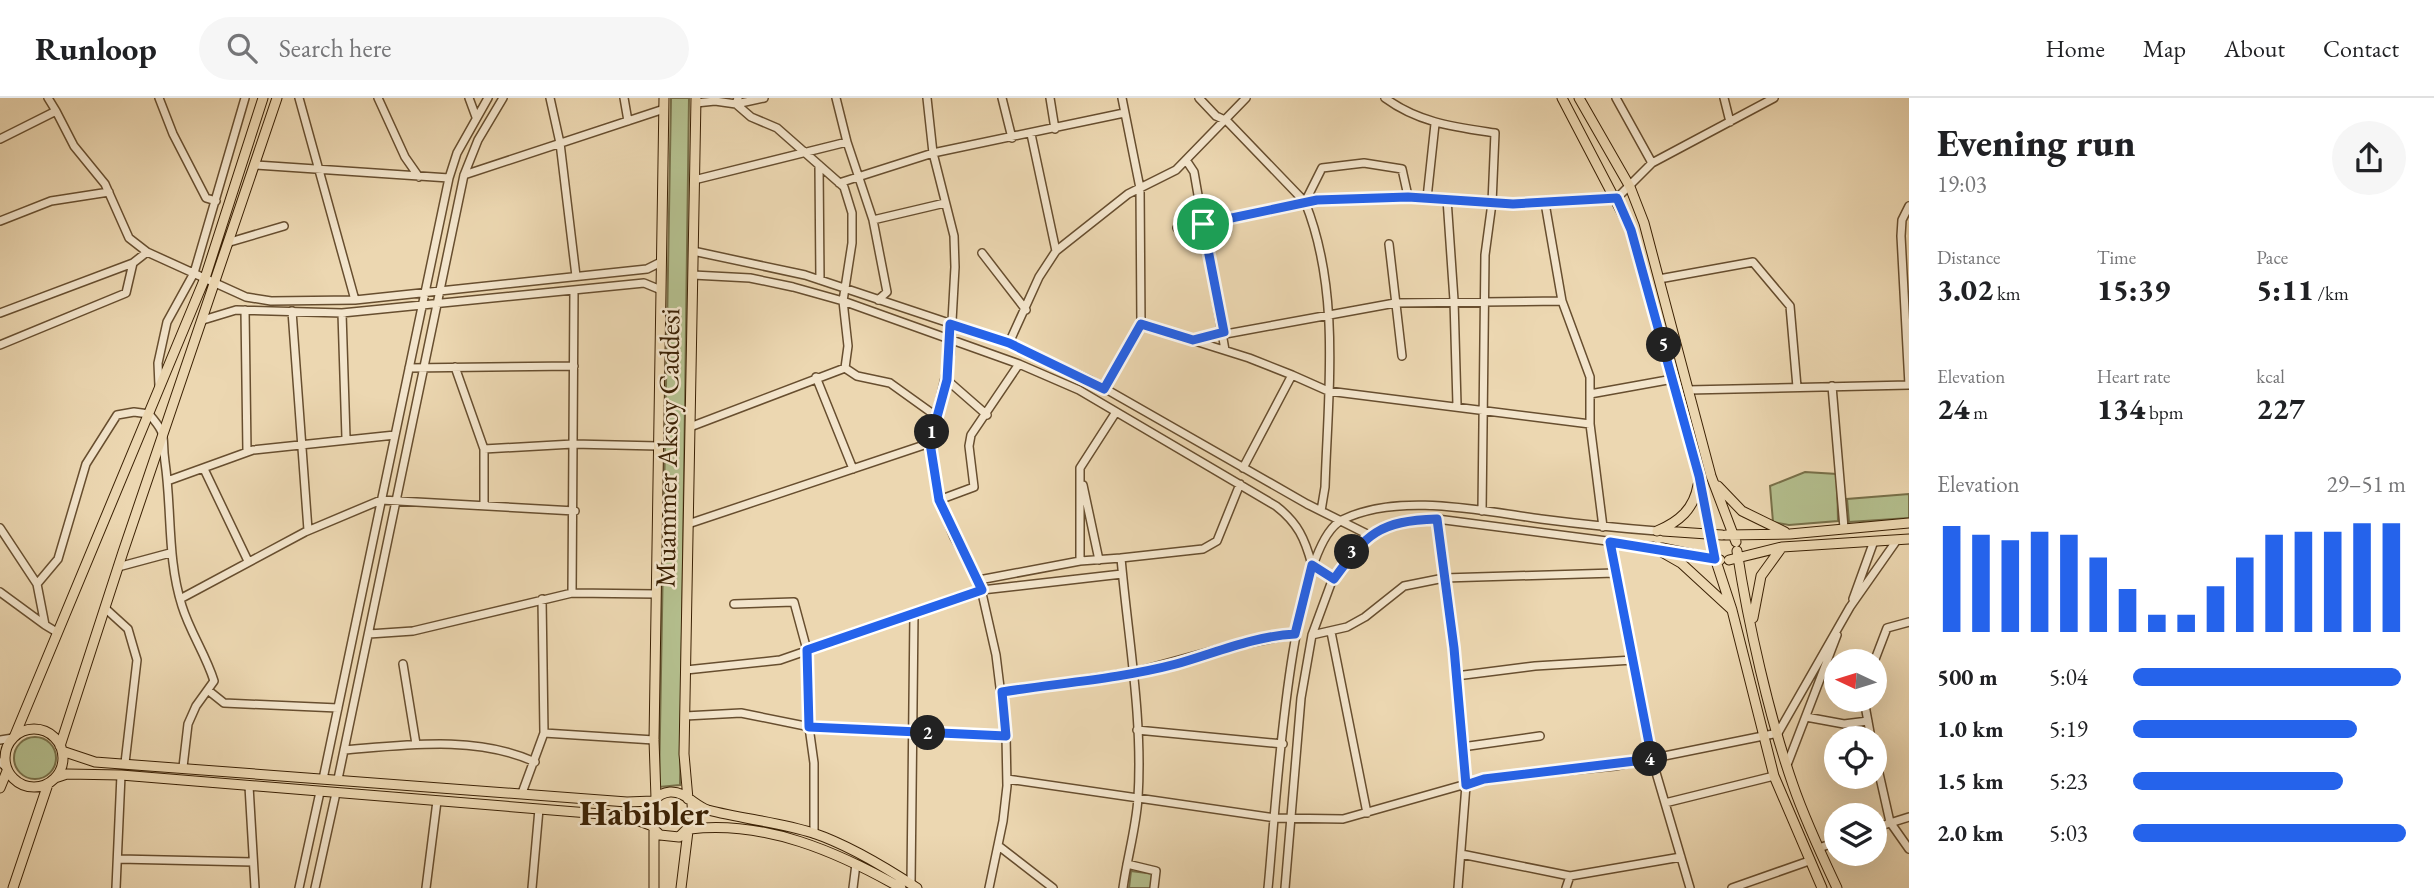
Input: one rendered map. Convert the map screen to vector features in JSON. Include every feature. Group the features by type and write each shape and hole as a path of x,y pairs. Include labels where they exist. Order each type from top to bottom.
{"main road":[{"path":"0,788 5,752 14,737 55,631 205,278 263,98"},
{"path":"61,748 118,567 277,98"},
{"name":"Muammer Aksoy Caddesi","path":"655,799 664,98"},
{"path":"1562,98 1617,198 1631,230 1699,476 1710,534 1726,549 1752,627 1787,765 1837,888"},
{"path":"1579,98 1630,187 1659,279 1711,476 1726,549 1732,610 1762,737 1774,776 1822,888"},
{"name":"Muammer Aksoy Caddesi","path":"690,801 685,716 696,101"},
{"path":"1657,531 1676,523 1686,512 1696,497 1699,476"},
{"path":"1711,476 1728,499 1742,511 1790,534"},
{"path":"1726,549 1790,534 1909,523"},
{"path":"1657,531 1710,534"},
{"path":"1653,547 1726,549 1909,539"},
{"path":"1653,547 1694,574 1732,610"},
{"path":"1752,627 1761,576 1782,547"},
{"path":"13,888 52,781 63,761 61,748 52,734 43,729 23,730 14,737"},
{"path":"61,748 94,762 627,802 655,799 673,792 690,801 814,834 914,886"},
{"path":"5,767 13,779 29,787 67,774 121,775 626,816 673,838 689,830 722,825 776,835 837,854 901,888"},
{"path":"654,888 649,812 655,799"},
{"path":"681,888 689,830 695,816 690,801"}],"street":[{"path":"48,98 74,146 109,192 130,238 147,253 247,297 271,301 355,300 647,269 661,262"},
{"path":"159,98 173,134 206,198 216,201"},
{"path":"159,390 158,363 166,322 194,274 245,98"},
{"path":"299,98 355,300"},
{"path":"378,98 405,157 419,177"},
{"path":"469,98 476,117"},
{"path":"323,779 449,178 457,153 488,98"},
{"path":"338,779 464,175 478,140 503,98"},
{"path":"550,98 560,143 576,276"},
{"path":"624,98 628,121"},
{"path":"696,101 764,98"},
{"path":"836,98 847,142 873,220 887,292 878,300"},
{"path":"927,98 933,153 954,236 955,267 947,380 930,443 939,500 954,537 982,590 1002,692 1006,736 1007,779 1000,847 989,888"},
{"path":"1002,98 1012,138"},
{"path":"1050,98 1055,129"},
{"path":"1104,389 1141,324 1140,188 1122,98"},
{"path":"1199,98 1216,116 1227,121 1305,202 1318,233 1325,269 1328,316 1328,391 1321,511"},
{"path":"1009,343 1039,277 1056,251 1128,194 1176,170 1227,121 1246,98"},
{"path":"1385,98 1405,112 1435,124 1495,133 1492,203 1485,255 1482,511"},
{"path":"1616,98 1652,163"},
{"path":"1724,98 1730,122"},
{"path":"1178,228 1305,202 1408,197 1492,203 1545,203 1617,198 1652,163 1773,98"},
{"path":"737,101 751,117 777,128 844,187 852,213 852,243 843,300 848,346 845,368"},
{"path":"464,175 664,109"},
{"path":"0,139 56,111"},
{"path":"839,183 933,153 1124,113"},
{"path":"1427,198 1435,124"},
{"path":"1031,134 1056,251"},
{"path":"694,180 847,142"},
{"path":"1186,160 1194,172 1224,332 1225,350"},
{"path":"1305,202 1322,168 1364,163 1402,169 1408,197"},
{"path":"256,165 449,178"},
{"path":"819,165 820,280"},
{"path":"0,221 51,201 109,192"},
{"path":"1447,199 1457,405"},
{"path":"873,220 945,203"},
{"path":"1545,203 1562,301 1590,377 1590,424 1603,527"},
{"path":"1688,390 1909,384 1905,237 1902,220 1909,206"},
{"path":"230,242 284,226"},
{"path":"1389,244 1402,356"},
{"path":"693,251 820,280 1009,343 1104,389 1321,511 1369,535"},
{"path":"0,313 133,263 147,253"},
{"path":"982,253 1026,310"},
{"path":"1659,279 1753,262 1790,306 1797,387"},
{"path":"0,345 126,293 133,263"},
{"path":"693,275 750,278 843,300 1020,364 1079,390 1240,484 1292,518 1304,537 1312,565 1334,579"},
{"path":"203,320 221,312 245,310 342,313 644,282 661,290"},
{"path":"572,593 575,511 574,289"},
{"path":"1193,340 1224,332 1395,303 1454,300 1562,301"},
{"path":"245,310 247,452"},
{"path":"292,312 308,530"},
{"path":"342,313 346,438"},
{"path":"1141,324 1225,350 1328,391 1457,405 1483,413 1590,424"},
{"path":"939,500 974,487 969,446 971,435 1020,364"},
{"path":"409,368 425,365 455,368 574,366"},
{"path":"455,368 484,449 484,505"},
{"path":"690,427 845,368"},
{"path":"845,368 857,376 890,383 936,416"},
{"path":"1243,468 1292,375"},
{"path":"816,377 853,469"},
{"path":"1590,394 1673,379"},
{"path":"947,380 987,415"},
{"path":"1832,386 1844,528"},
{"path":"37,584 58,559 86,464 117,415 134,412 149,414 164,432 165,462 170,480 170,553 180,599 214,678 188,724 183,767"},
{"path":"1080,561 1080,468 1116,412"},
{"path":"170,480 247,452 302,443 395,435"},
{"path":"688,524 930,443"},
{"path":"484,449 573,444 659,446"},
{"path":"1080,468 1099,559"},
{"path":"204,469 248,561"},
{"path":"979,580 1080,561 1203,549 1217,541 1240,484"},
{"path":"180,599 308,530 381,500 575,511"},
{"path":"1268,888 1295,634 1319,545 1341,520 1380,509 1425,506 1657,531"},
{"path":"1437,519 1457,677 1466,785 1458,888"},
{"path":"1285,888 1301,698 1312,635 1334,579 1369,535 1395,524 1437,519 1653,547"},
{"path":"0,528 37,584 45,625"},
{"path":"1007,779 1275,818 1343,820 1484,779 1652,759 1778,733 1850,607 1897,540"},
{"path":"1850,607 1874,541"},
{"path":"1610,542 1652,759 1690,888"},
{"path":"118,567 170,553"},
{"path":"1121,558 1135,672 1138,797 1132,853 1127,864 1123,888"},
{"path":"1312,635 1331,632 1364,617 1404,586 1444,578 1531,573 1615,573"},
{"path":"686,670 780,660 982,590 1122,574"},
{"path":"0,593 55,631"},
{"path":"369,634 413,631 572,593 656,594"},
{"path":"522,793 544,733 542,599"},
{"path":"734,604 794,603 807,650 809,727 814,764 814,834"},
{"path":"106,609 128,629 137,660 125,763"},
{"path":"914,613 914,886"},
{"path":"1879,649 1887,628 1909,622"},
{"path":"1787,765 1840,624"},
{"path":"1331,632 1367,813"},
{"path":"1002,692 1135,672 1175,664 1219,649 1295,634"},
{"path":"1457,677 1535,666 1633,660"},
{"path":"403,664 416,744"},
{"path":"209,691 224,703 338,708"},
{"path":"1866,712 1869,726"},
{"path":"685,716 741,713 809,727 1006,736"},
{"path":"1806,717 1844,724 1868,721"},
{"path":"1137,730 1283,744"},
{"path":"544,733 654,740"},
{"path":"1462,747 1540,736"},
{"path":"0,740 14,737"},
{"path":"344,750 454,744 515,752 535,762"},
{"path":"116,888 121,775"},
{"path":"1665,803 1774,776"},
{"path":"249,786 255,888"},
{"path":"1883,789 1890,822 1909,849"},
{"path":"299,888 320,792"},
{"path":"316,888 336,793"},
{"path":"426,888 437,801"},
{"path":"532,888 539,809"},
{"path":"1887,823 1909,817"},
{"path":"1819,848 1824,846"},
{"path":"1000,847 1053,888"},
{"path":"1461,854 1570,876 1681,857"},
{"path":"119,859 253,862"},
{"path":"1732,888 1809,861"},
{"path":"853,888 856,864"},
{"path":"1127,864 1156,871 1154,888"},
{"path":"1566,888 1570,876"}],"green space":[{"path":"671,98 689,98 680,785 659,787"},
{"path":"1805,472 1837,474 1838,521 1789,525 1773,522 1770,486"},
{"path":"1909,494 1909,518 1849,522 1847,499"},
{"path":"35,737 50,743 56,758 50,773 35,779 20,773 14,758 20,743"},
{"path":"1131,871 1154,874 1151,888 1129,888"}],"district":[{"name":"Habibler","path":"644,812"}],"route":[{"path":"1408,197 1513,204 1617,198 1643,268 1699,476 1715,559 1610,542 1652,759 1484,779 1466,785 1454,648 1437,519 1422,519 1380,528 1353,552 1334,579 1312,565 1295,634 1283,634 1219,649 1175,664 1135,672 1002,692 1006,736 809,727 807,650 982,590 944,516 934,481 930,443 947,380 950,324 1009,343 1104,389 1141,324 1193,340 1224,332 1203,224 1263,209 1329,199 1408,197"}]}
